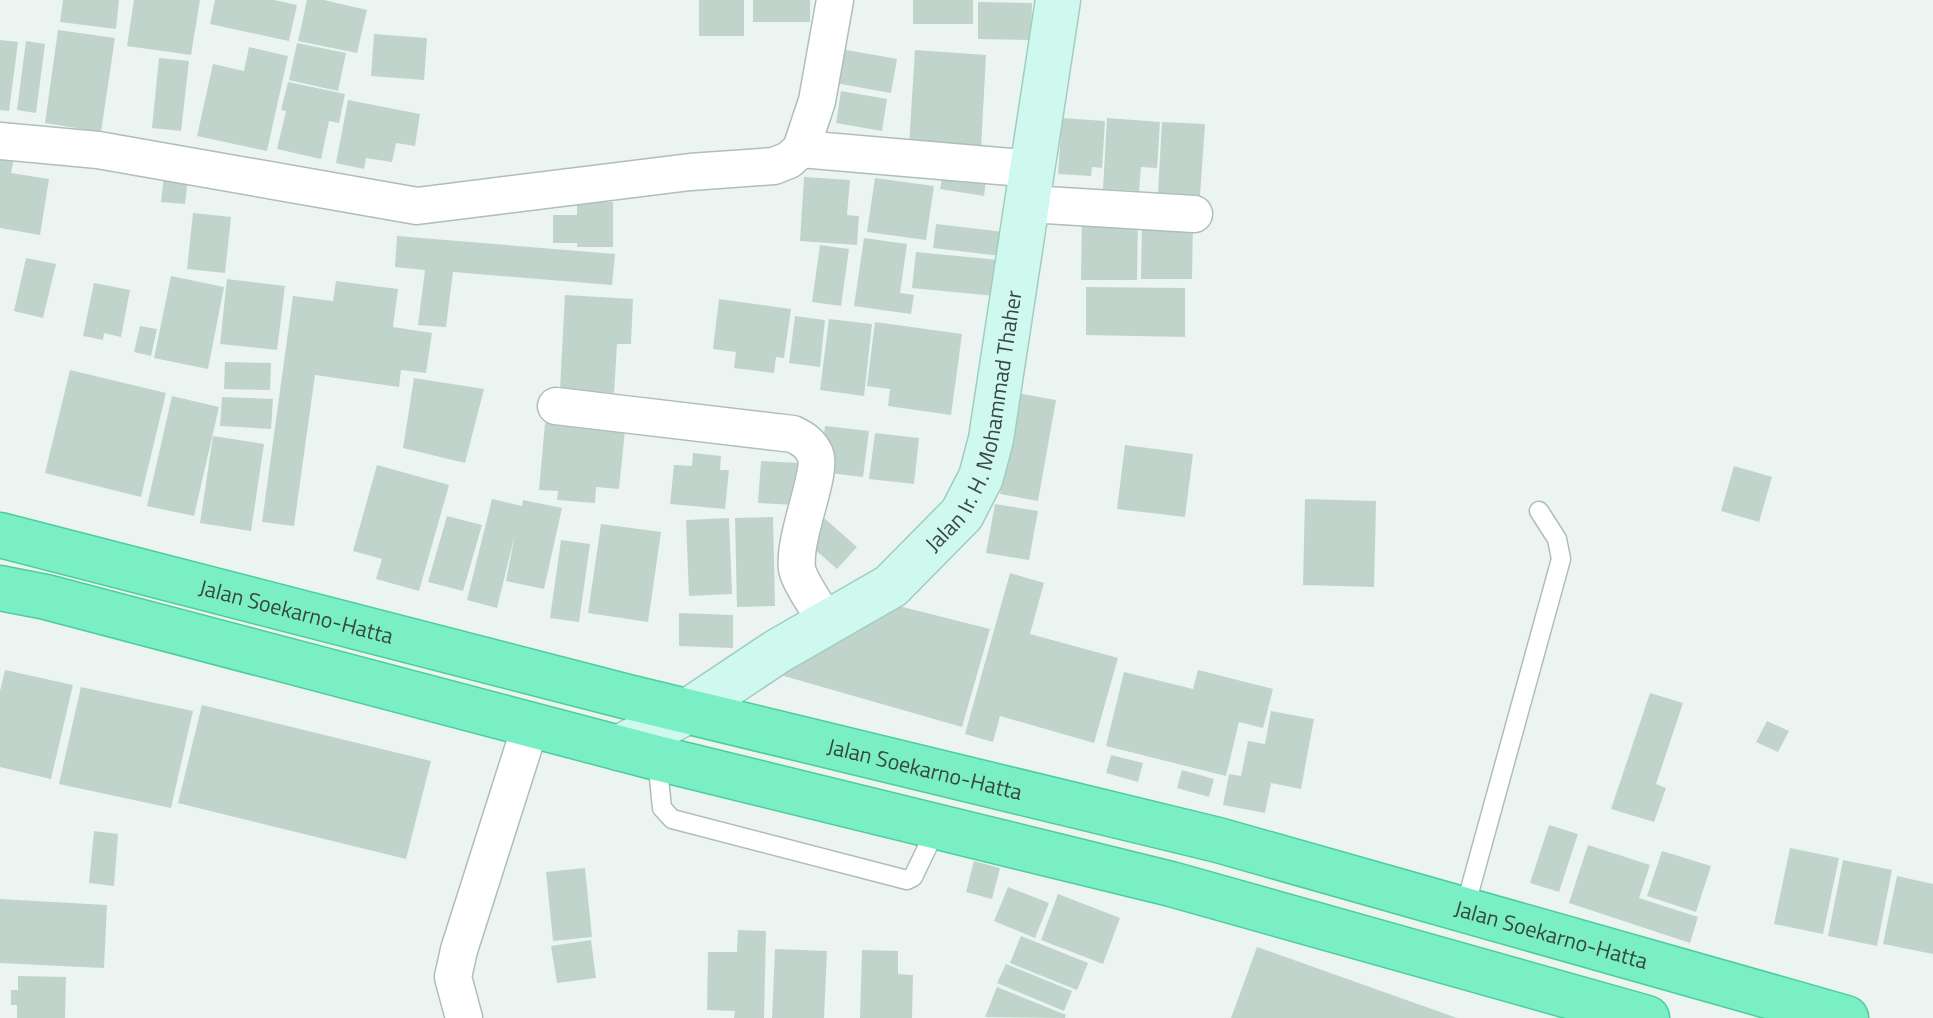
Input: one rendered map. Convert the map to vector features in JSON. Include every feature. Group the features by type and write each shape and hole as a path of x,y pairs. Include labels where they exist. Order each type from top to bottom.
{"highway":[{"name":"Jalan Soekarno-Hatta","path":"0,535 688,711 1218,840 1846,1018"},
{"path":"0,588 46,597 638,753 1171,884 1598,1011 1647,1018"}],"main road":[{"name":"Jalan Ir. H. Mohammad Thaher","path":"638,753 688,711 778,651 891,586 962,514 981,477 991,439 1058,0"}],"street":[{"path":"0,141 98,150 417,206 690,172 774,166 789,160 801,149 817,101 835,0"},
{"path":"801,149 1194,214"},
{"path":"556,406 793,434 807,441 816,456 816,472 798,535 797,571 827,623"},
{"path":"464,1018 453,977 459,950 531,724"}],"lane":[{"path":"1464,911 1561,559 1557,539 1539,511"},
{"path":"638,753 662,808 672,819 907,880 913,877 937,827"}],"building":[{"path":"63,0 119,0 116,29 60,22"},
{"path":"134,0 200,0 191,55 127,46"},
{"path":"215,0 274,0 297,5 289,41 210,24"},
{"path":"307,0 324,0 367,10 357,53 298,41"},
{"path":"699,0 744,0 744,36 699,36"},
{"path":"753,0 810,0 810,22 753,22"},
{"path":"913,0 973,0 973,24 913,24"},
{"path":"978,2 1032,3 1031,40 978,39"},
{"path":"58,30 115,38 101,132 45,123"},
{"path":"374,34 427,38 424,80 371,76"},
{"path":"0,40 18,42 9,111 0,110"},
{"path":"26,41 45,44 36,113 17,110"},
{"path":"297,43 346,53 338,91 289,80"},
{"path":"249,47 288,56 267,151 197,136 213,64 244,71"},
{"path":"841,49 897,59 891,93 835,83"},
{"path":"915,50 986,55 981,149 909,145"},
{"path":"159,58 189,61 181,131 152,128"},
{"path":"288,82 345,94 339,123 329,121 321,159 277,149 286,111 281,110"},
{"path":"841,91 887,99 882,131 836,123"},
{"path":"348,100 420,114 415,146 396,143 392,162 366,158 364,169 336,163"},
{"path":"1062,118 1105,121 1102,168 1092,167 1091,176 1058,174"},
{"path":"1107,118 1160,122 1157,168 1141,167 1139,191 1103,189"},
{"path":"1162,122 1205,124 1200,196 1158,193"},
{"path":"0,157 14,159 11,173 49,179 40,235 0,228"},
{"path":"943,174 986,180 984,196 940,189"},
{"path":"164,176 188,178 185,204 161,202"},
{"path":"804,177 850,180 847,215 859,216 857,245 800,241"},
{"path":"875,178 934,186 926,240 867,232"},
{"path":"577,202 613,202 613,247 553,243 553,215 577,215"},
{"path":"193,213 231,217 225,273 187,269"},
{"path":"1082,217 1138,218 1137,280 1081,280"},
{"path":"1142,219 1193,220 1192,279 1141,279"},
{"path":"936,224 1004,232 1001,256 933,248"},
{"path":"397,236 615,254 612,285 453,272 446,327 418,325 425,270 395,267"},
{"path":"864,238 907,244 900,293 914,295 911,314 854,306"},
{"path":"820,245 849,249 841,306 812,302"},
{"path":"916,252 999,260 995,296 912,288"},
{"path":"26,258 56,264 43,318 14,311"},
{"path":"171,276 224,287 208,369 154,358"},
{"path":"227,279 285,286 277,350 220,344"},
{"path":"336,281 398,289 393,327 432,333 426,373 401,370 399,387 315,375 294,526 262,522 293,296 333,301"},
{"path":"94,283 130,290 121,337 104,333 103,340 83,336"},
{"path":"1086,287 1185,288 1185,337 1086,335"},
{"path":"565,295 633,299 631,344 617,344 614,393 560,390"},
{"path":"719,299 791,309 784,358 776,357 774,373 734,368 736,352 713,349"},
{"path":"795,316 825,320 820,367 789,363"},
{"path":"829,319 872,324 864,396 820,390"},
{"path":"875,322 962,334 951,415 888,406 890,389 867,386"},
{"path":"140,326 157,329 151,356 134,352"},
{"path":"225,362 271,363 270,390 224,389"},
{"path":"70,370 166,393 141,497 45,473"},
{"path":"414,378 484,389 465,463 403,448"},
{"path":"1017,393 1056,400 1038,501 1000,494"},
{"path":"172,396 219,407 194,516 147,506"},
{"path":"222,397 273,399 271,429 220,426"},
{"path":"545,423 625,430 619,489 596,487 595,503 557,500 558,491 539,490"},
{"path":"825,426 869,431 863,477 820,472"},
{"path":"875,433 919,438 914,484 869,479"},
{"path":"213,436 264,444 251,531 200,523"},
{"path":"1125,445 1193,454 1185,517 1117,509"},
{"path":"693,453 721,456 720,470 729,470 725,509 670,504 674,465 692,466"},
{"path":"761,461 800,463 797,505 758,503"},
{"path":"377,465 449,485 419,591 376,579 382,559 353,551"},
{"path":"1734,466 1772,477 1759,522 1721,511"},
{"path":"492,499 522,506 523,500 562,508 544,589 506,581 515,534 497,608 467,600"},
{"path":"1305,499 1376,501 1374,587 1303,585"},
{"path":"995,504 1038,511 1029,560 986,553"},
{"path":"447,516 482,525 463,591 428,582"},
{"path":"773,517 775,606 737,607 735,518"},
{"path":"823,517 857,547 837,569 803,539"},
{"path":"729,518 732,594 689,596 686,520"},
{"path":"601,524 661,532 648,622 588,613"},
{"path":"561,540 590,544 579,622 550,618"},
{"path":"1010,573 1044,583 1030,634 1118,658 1094,743 1000,716 993,742 965,734"},
{"path":"887,603 990,629 962,727 770,672"},
{"path":"679,613 733,615 733,648 679,646"},
{"path":"5,670 73,685 51,779 0,767 0,691"},
{"path":"1198,670 1273,689 1263,728 1239,722 1226,776 1106,746 1124,672 1193,689"},
{"path":"81,687 193,711 171,808 59,784"},
{"path":"1650,693 1683,703 1656,784 1666,788 1654,822 1611,809"},
{"path":"202,705 431,761 406,859 178,803"},
{"path":"1271,711 1314,719 1301,789 1271,783 1265,813 1223,805 1229,774 1241,776 1248,741 1265,744"},
{"path":"1767,721 1789,731 1778,752 1756,742"},
{"path":"1111,755 1143,763 1138,782 1106,773"},
{"path":"1182,770 1214,779 1209,797 1177,788"},
{"path":"1549,825 1578,834 1559,892 1530,883"},
{"path":"94,831 118,834 114,886 89,883"},
{"path":"1588,845 1650,865 1639,898 1698,917 1690,943 1569,903"},
{"path":"1790,848 1839,858 1823,934 1774,924"},
{"path":"1662,851 1711,866 1696,912 1647,896"},
{"path":"1843,860 1892,870 1877,946 1828,936"},
{"path":"974,861 1000,868 992,899 966,892"},
{"path":"585,868 592,937 553,941 546,872"},
{"path":"1897,876 1933,884 1933,954 1883,944"},
{"path":"1008,887 1049,903 1035,938 994,921"},
{"path":"1058,894 1120,918 1103,964 1041,940"},
{"path":"0,899 107,905 104,968 0,963"},
{"path":"738,930 766,931 764,1018 734,1018 735,1011 707,1010 708,952 737,952"},
{"path":"1021,936 1088,963 1077,990 1010,963"},
{"path":"591,940 596,978 557,983 551,946"},
{"path":"1257,947 1457,1018 1231,1018"},
{"path":"775,949 827,951 824,1018 772,1018"},
{"path":"862,950 898,951 898,974 913,975 912,1018 860,1018"},
{"path":"1006,964 1072,991 1064,1011 997,983"},
{"path":"18,976 66,977 65,1018 17,1018 17,1005 11,1005 11,990 18,990"},
{"path":"997,987 1066,1015 1065,1018 985,1017"}]}
